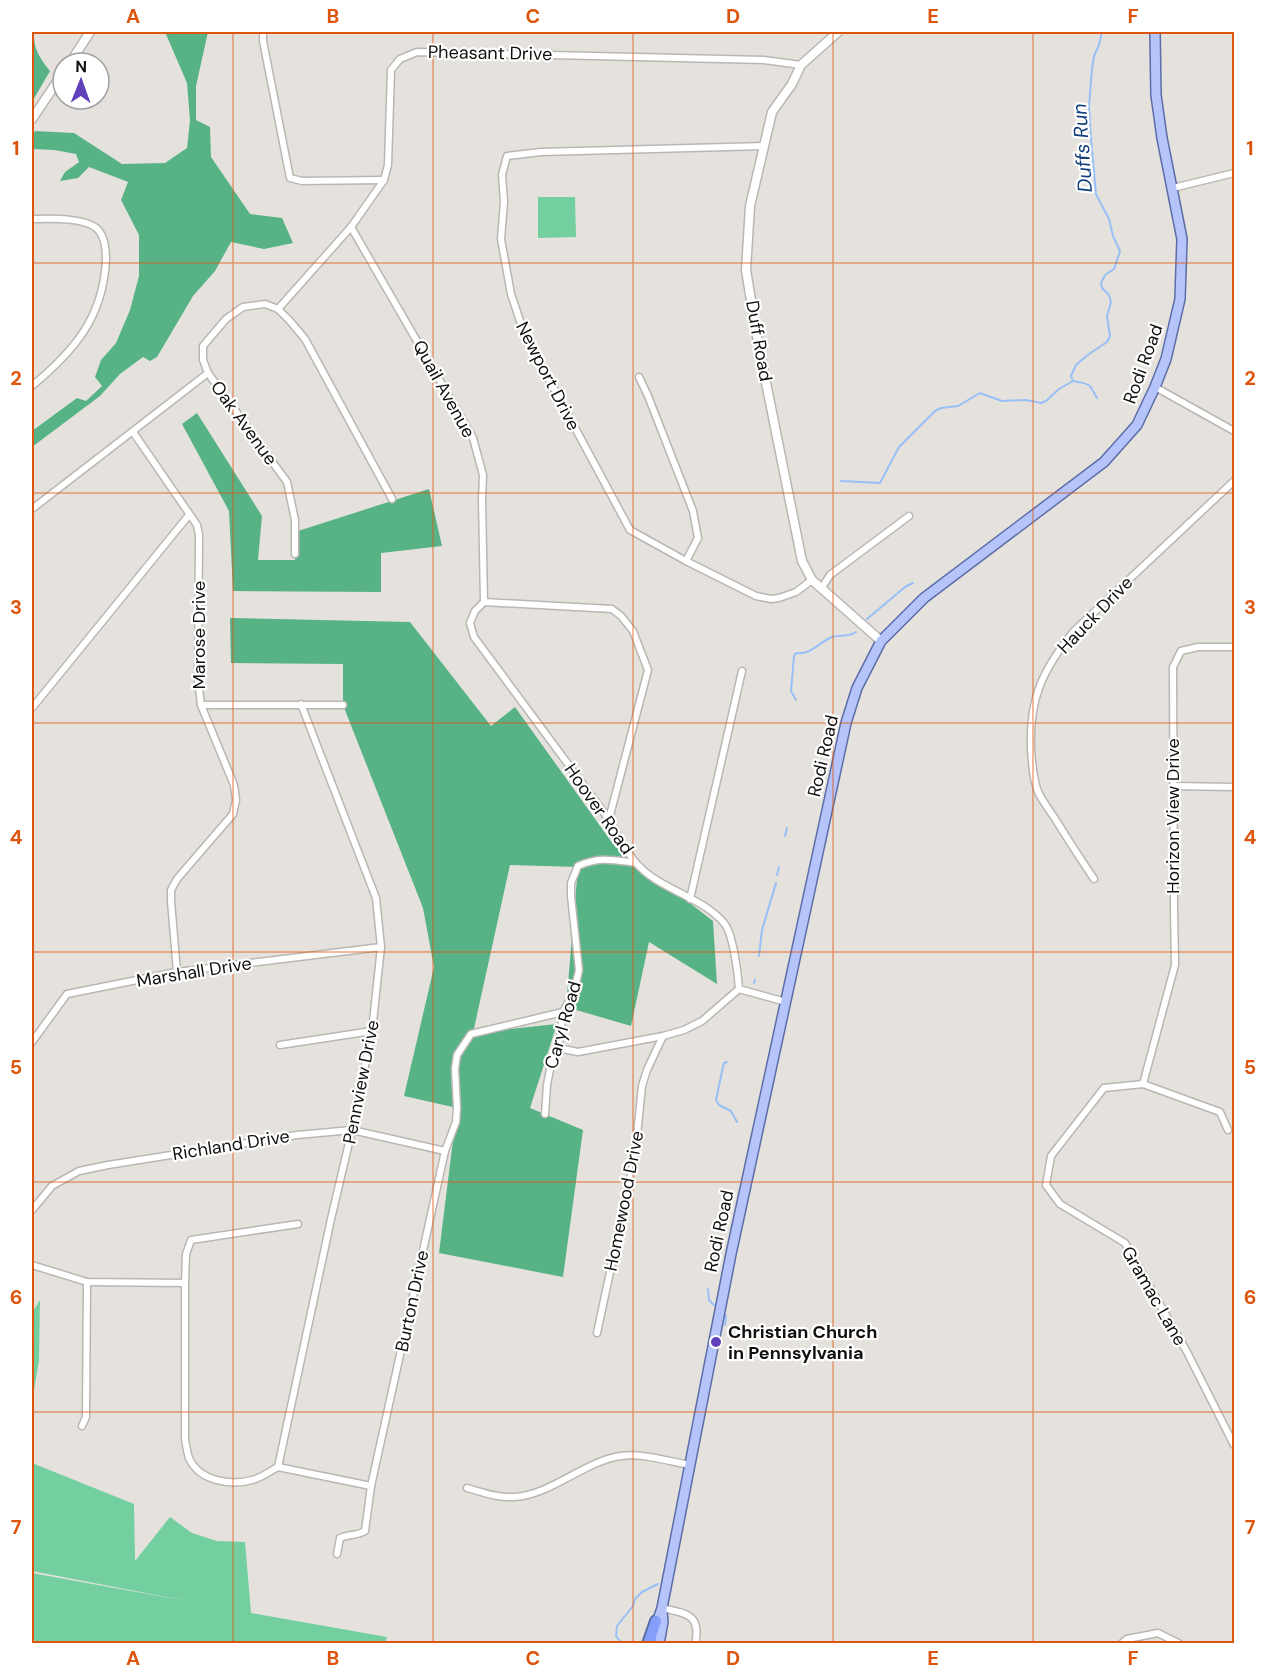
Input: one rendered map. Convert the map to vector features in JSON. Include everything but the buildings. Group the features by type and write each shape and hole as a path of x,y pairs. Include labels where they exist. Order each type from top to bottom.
{"highway":[{"path":"651,1644 656,1621"}],"main road":[{"name":"Rodi Road","path":"656,1621 662,1608 731,1254 846,723 857,688 881,641 924,598 1104,462 1137,425 1166,359 1180,299 1182,239 1156,95 1155,32"},
{"name":"Rodi Road","path":"659,1644 663,1622 662,1608"}],"street":[{"path":"78,51 90,32"},
{"path":"263,32 290,178 302,181 384,180"},
{"name":"Duff Road","path":"838,32 801,65 792,84 772,112 750,206 746,270 759,348 801,556 812,580 820,589 881,641"},
{"name":"Pheasant Drive","path":"278,309 351,227 384,180 388,165 391,70 400,59 417,52 764,60 801,65"},
{"path":"32,119 51,91"},
{"name":"Newport Drive","path":"764,146 541,152 507,156 502,175 504,202 501,239 511,294 524,333 630,530 751,594 767,599 787,596 812,580"},
{"path":"1173,188 1234,173"},
{"path":"32,219 83,222 97,228 106,249 105,278 96,310 83,335 56,366 32,386"},
{"name":"Quail Avenue","path":"351,227 473,438 483,475 484,602"},
{"name":"Oak Avenue","path":"278,309 265,304 243,307 226,320 203,346 203,360 208,374 287,482 295,520 295,554"},
{"path":"278,309 305,339 392,499"},
{"path":"32,509 208,374"},
{"path":"639,377 693,511 698,538 686,561"},
{"path":"1155,387 1234,431"},
{"name":"Marose Drive","path":"133,432 197,525 199,535 198,680 201,705 234,785 236,800 233,814 182,873 171,890 177,972"},
{"name":"Hauck Drive","path":"1094,879 1038,792 1031,757 1030,737 1032,713 1041,679 1073,632 1234,481"},
{"path":"32,708 189,515"},
{"path":"820,589 830,575 909,516"},
{"path":"484,602 612,609 633,631 648,670 609,819"},
{"name":"Hoover Road","path":"484,602 475,611 470,623 474,637 609,819 636,863 651,876 713,913 726,924 739,989"},
{"name":"Horizon View Drive","path":"1143,1084 1175,965 1173,667 1181,651 1198,647 1234,647"},
{"path":"690,899 742,671"},
{"name":"Pennview Drive","path":"278,1467 372,1031 381,947 376,898 301,704"},
{"path":"201,705 343,705"},
{"path":"1173,786 1234,786"},
{"name":"Caryl Road","path":"545,1114 547,1085 551,1064 559,1045 563,1012 574,992 579,970 571,883 578,866 586,862 606,858 636,863"},
{"name":"Marshall Drive","path":"32,1041 67,994 177,972 381,947"},
{"path":"559,1045 563,1049 578,1052 684,1030 702,1021 739,989 786,1002"},
{"name":"Burton Drive","path":"337,1554 340,1538 365,1531 372,1486 445,1151 456,1122 457,1055 471,1034 563,1012"},
{"path":"280,1045 372,1031"},
{"name":"Homewood Drive","path":"597,1333 635,1155 642,1086 663,1036"},
{"name":"Gramac Lane","path":"1228,1130 1220,1112 1143,1084 1104,1088 1051,1156 1046,1185 1060,1204 1125,1243 1187,1352 1234,1445"},
{"name":"Richland Drive","path":"32,1210 52,1186 79,1171 297,1135 352,1130 445,1151"},
{"path":"298,1224 191,1240 186,1254 185,1283 185,1439 189,1457 196,1469 213,1479 234,1483 254,1479 278,1467 372,1486"},
{"path":"32,1265 87,1282 185,1283"},
{"path":"82,1426 86,1417 87,1282"},
{"path":"467,1488 504,1497 529,1495 603,1461 620,1456 641,1456 690,1465"},
{"path":"662,1608 682,1612 692,1617 697,1626 695,1644"},
{"path":"1121,1644 1127,1639 1158,1633 1180,1644"}],"green space":[{"path":"32,32 34,32 38,53 50,71 32,102"},
{"path":"165,32 208,32 196,86 196,120 210,127 211,157 250,214 282,218 293,243 264,249 231,242 215,271 193,296 157,357 150,361 143,357 120,374 100,396 32,447 32,431 77,398 86,401 102,386 95,377 101,360 116,343 130,310 139,276 139,235 121,200 128,182 89,167 78,178 60,181 65,172 79,162 76,154 32,149 32,137 35,131 74,133 122,164 165,163 187,148 190,120 187,83"},
{"path":"538,197 575,197 576,237 538,238"},
{"path":"197,413 262,516 258,560 295,560 295,532 429,489 442,546 381,553 381,592 233,591 229,511 182,424"},
{"path":"230,618 410,622 491,726 515,707 613,844 713,921 717,984 649,942 631,1026 566,1007 578,867 510,865 473,1033 557,1024 530,1108 583,1130 563,1277 439,1253 457,1108 404,1096 434,967 423,908 343,705 343,664 231,663"},
{"path":"40,1300 39,1361 32,1401 32,1313"},
{"path":"32,1463 134,1504 135,1561 170,1517 192,1533 217,1541 245,1542 251,1613 387,1637 385,1643 36,1643 32,1635 32,1573 192,1602 32,1571"}],"waterway":[{"name":"Duffs Run","path":"1097,398 1090,386 1073,381 1071,376 1076,365 1107,342 1110,336 1107,316 1111,302 1101,283 1105,275 1114,269 1120,251 1109,219 1096,194 1091,139 1089,107 1092,69 1102,32"},
{"path":"841,481 880,483 899,447 935,411 941,408 958,406 980,393 1002,401 1026,400 1041,403 1073,381"},
{"name":"Duffs Run","path":"867,619 913,583"},
{"name":"Duffs Run","path":"796,700 791,691 796,653 806,652 832,637 856,632"},
{"name":"Duffs Run","path":"785,836 787,828"},
{"name":"Duffs Run","path":"777,875 779,867"},
{"name":"Duffs Run","path":"759,956 762,930 776,883"},
{"name":"Duffs Run","path":"727,1062 724,1063 716,1100 719,1105 731,1111 737,1122"},
{"name":"Duffs Run","path":"708,1289 709,1300 714,1305"},
{"name":"Duffs Run","path":"723,1313 726,1316 725,1325"},
{"name":"Duffs Run","path":"622,1644 616,1636 617,1626 633,1606 635,1599 642,1592 658,1584"}],"place":[{"name":"Christian Church in Pennsylvania","path":"716,1342"}]}
